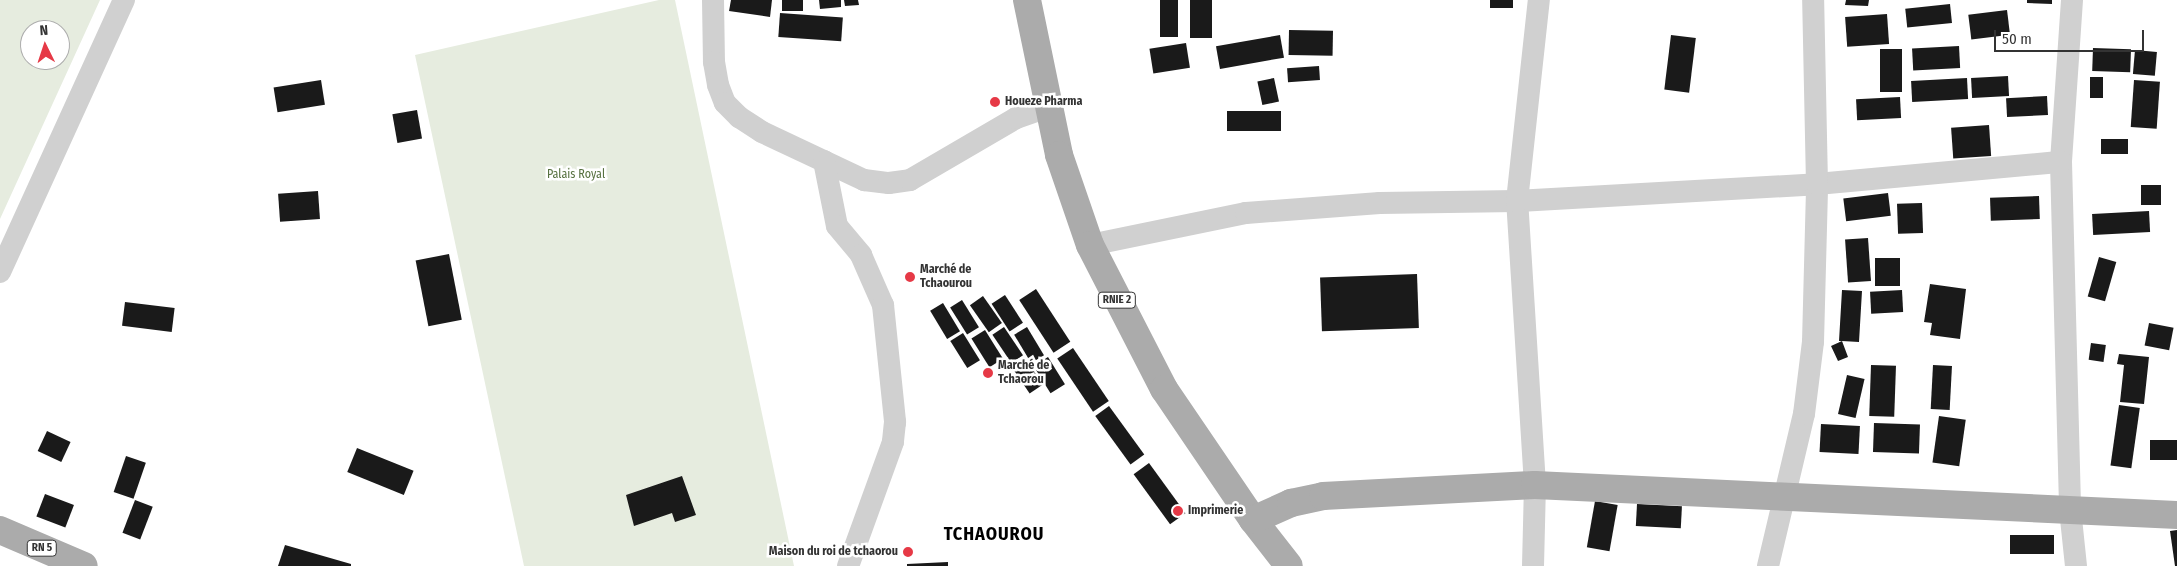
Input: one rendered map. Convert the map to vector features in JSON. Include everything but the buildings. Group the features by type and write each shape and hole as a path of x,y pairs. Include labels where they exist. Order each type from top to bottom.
{"main road":[{"name":"RNIE 2","path":"1027,0 1059,156 1090,245 1164,389 1284,565"},
{"path":"1253,520 1292,503 1323,496 1535,486 2177,515"},
{"name":"RN 5","path":"0,530 84,566"}],"street":[{"path":"0,272 124,0"},
{"path":"713,0 714,62 718,85 725,103 739,117 762,132 864,180 889,183 910,180 1016,118 1048,107"},
{"path":"1532,566 1535,486 1517,201 1539,0"},
{"path":"1768,566 1804,414 1813,342 1817,184 1813,0"},
{"path":"2072,0 2061,162 2070,509 2076,566"},
{"path":"824,161 837,226 861,255 883,305 896,422 893,442 848,566"},
{"path":"1090,245 1246,213 1380,203 1517,201 1817,184 2061,162"}],"green space":[{"path":"0,0 100,0 70,66 70,20 20,20 20,70 68,70 0,219"},
{"name":"Palais Royal","path":"659,0 675,0 794,566 524,566 415,55"}],"place":[{"name":"Houeze Pharma","path":"995,102"},
{"name":"Marché de Tchaourou","path":"910,277"},
{"name":"Marché de Tchaorou","path":"988,373"},
{"name":"Imprimerie","path":"1178,511"},
{"name":"Maison du roi de tchaorou","path":"908,552"}],"district":[{"name":"TCHAOUROU","path":"994,534"}]}
